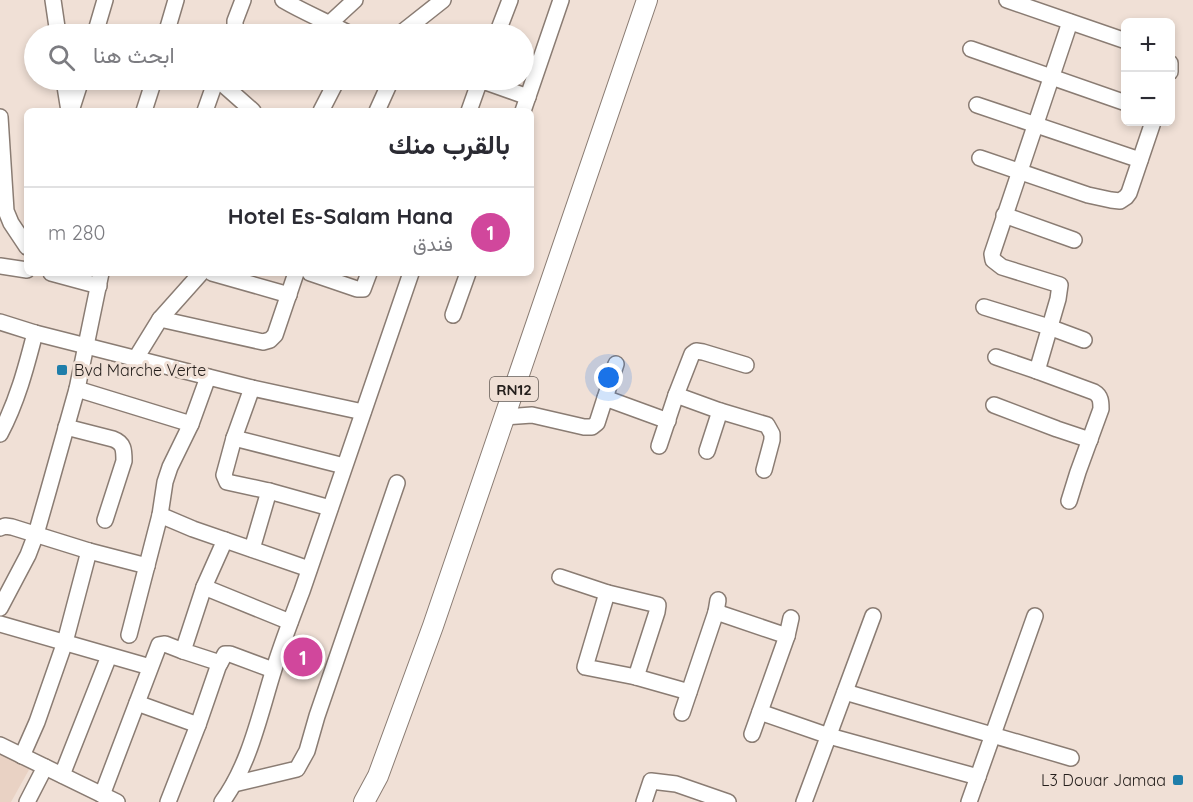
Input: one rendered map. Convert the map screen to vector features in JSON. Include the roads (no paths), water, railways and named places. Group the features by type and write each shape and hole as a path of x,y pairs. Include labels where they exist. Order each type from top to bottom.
{"main road":[{"name":"RN12","path":"364,802 378,776 433,626 647,0"},
{"name":"RN12","path":"374,802 378,776"}],"street":[{"path":"53,0 57,24"},
{"path":"98,24 105,0"},
{"path":"169,24 176,0"},
{"path":"235,24 243,0"},
{"path":"283,0 330,23 356,0"},
{"path":"413,24 443,0"},
{"path":"501,24 510,0"},
{"path":"534,80 561,0"},
{"path":"1007,0 1121,40"},
{"path":"1036,371 1058,299 1060,285 1002,267 993,260 992,254 1018,171 1070,22"},
{"path":"971,49 1121,102"},
{"path":"66,90 69,108"},
{"path":"71,108 77,90"},
{"path":"145,108 150,90"},
{"path":"206,108 213,90"},
{"path":"229,90 250,108"},
{"path":"323,108 332,90"},
{"path":"378,108 386,90"},
{"path":"470,108 476,90"},
{"path":"499,90 526,104"},
{"path":"977,105 1140,159"},
{"path":"0,117 6,212 24,242"},
{"path":"980,158 1088,195 1120,201 1129,193 1152,126"},
{"path":"1004,215 1074,240"},
{"path":"0,266 24,270"},
{"path":"0,608 5,586 28,555 36,534 77,389 100,279 75,276"},
{"path":"136,358 160,319 198,276"},
{"path":"222,276 289,295"},
{"path":"160,319 263,342 270,340 275,335 295,276"},
{"path":"318,276 357,290 363,289 368,276"},
{"path":"222,802 234,784 251,741 273,670 410,276"},
{"path":"453,315 467,276"},
{"path":"984,307 1084,340"},
{"path":"0,322 252,388 363,412"},
{"path":"0,434 18,392 35,333"},
{"path":"659,446 692,354 696,351 703,352 746,365"},
{"path":"996,357 1098,394 1101,409 1069,501"},
{"path":"505,417 532,415 592,427 597,423 615,364"},
{"path":"129,635 160,516 165,482 191,424 208,376"},
{"path":"252,388 234,438 224,478 227,482 330,508"},
{"path":"77,389 191,424"},
{"path":"513,391 532,415"},
{"path":"676,395 767,425 772,434 772,440 764,470"},
{"path":"605,398 668,421"},
{"path":"994,405 1090,440"},
{"path":"707,452 720,411"},
{"path":"66,427 113,439 123,446 124,461 105,520"},
{"path":"234,438 344,466"},
{"path":"234,784 297,769 308,751 317,716 398,483"},
{"path":"252,549 269,491"},
{"path":"160,516 309,569"},
{"path":"0,528 8,526 147,566"},
{"path":"183,651 204,588 225,540"},
{"path":"22,756 37,722 65,642 89,551"},
{"path":"560,577 607,593 658,605 636,678"},
{"path":"204,588 290,622"},
{"path":"607,593 585,667 689,692"},
{"path":"682,712 717,606 787,636"},
{"path":"804,802 873,616"},
{"path":"969,802 1035,616"},
{"path":"752,734 787,636 791,618"},
{"path":"0,624 150,667"},
{"path":"102,795 159,645 162,644 220,663"},
{"path":"168,802 225,654 228,653 273,670"},
{"path":"62,775 109,656"},
{"path":"845,692 1071,758"},
{"path":"138,703 198,725"},
{"path":"760,712 829,735 978,777"},
{"path":"0,745 117,802"},
{"path":"27,802 45,766"},
{"path":"644,802 651,781 676,784 728,802"}],"place":[{"name":"Bvd Marche Verte","path":"62,370"},
{"name":"Hotel Es-Salam Hana","path":"303,657"},
{"name":"L3 Douar Jamaa","path":"1178,780"}]}
